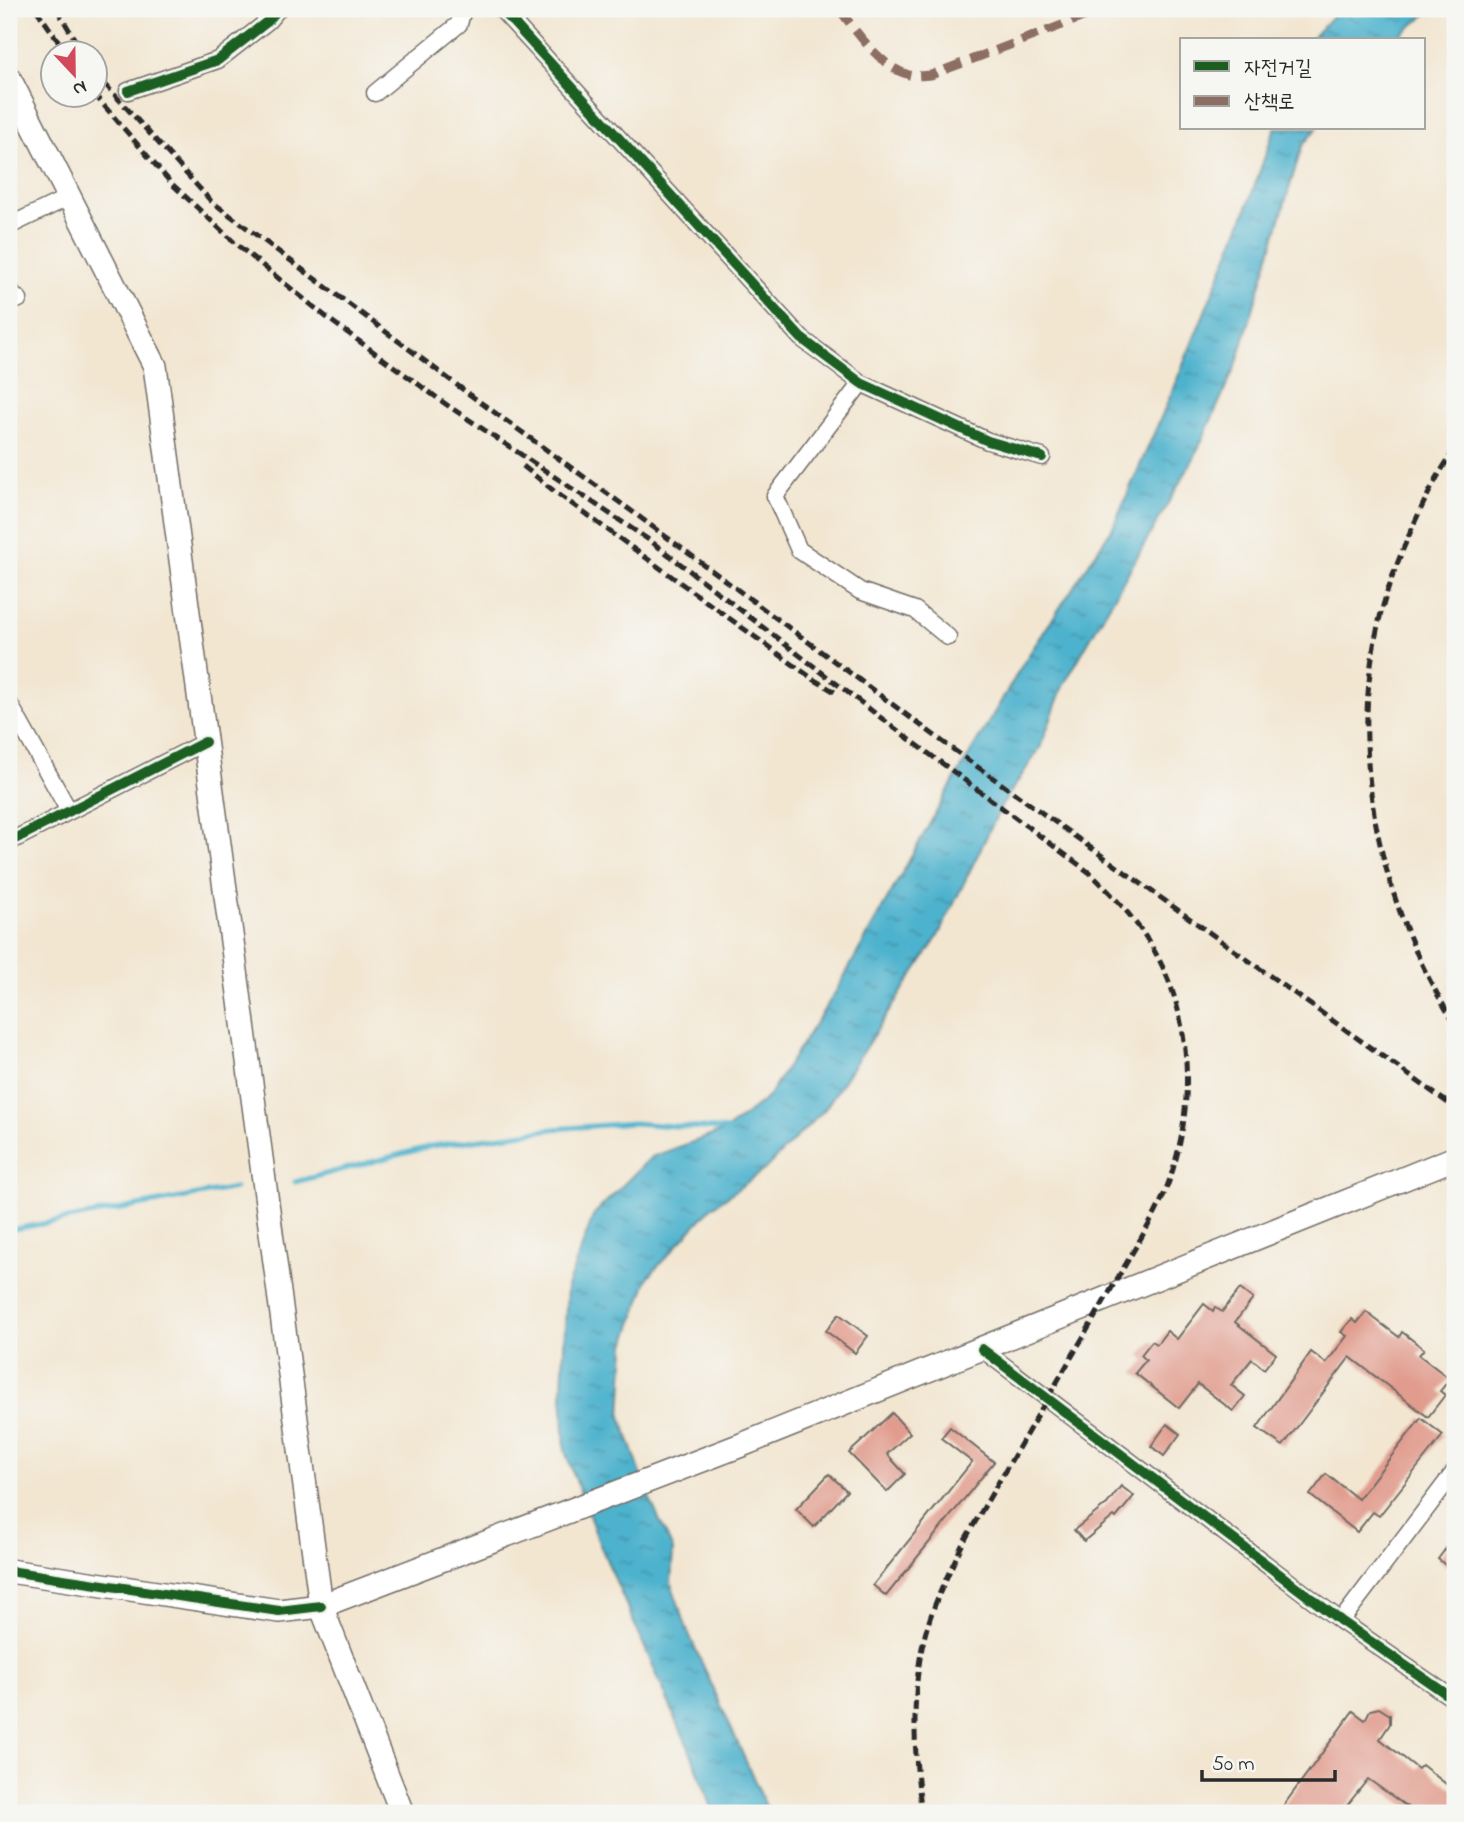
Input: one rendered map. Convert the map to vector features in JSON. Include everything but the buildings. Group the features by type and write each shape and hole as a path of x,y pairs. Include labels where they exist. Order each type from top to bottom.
{"main road":[{"path":"9,78 155,366 321,1606 402,1813"},
{"path":"9,1571 279,1611 321,1606 744,1444 1455,1158"}],"street":[{"path":"128,91 218,60 268,21 278,9"},
{"path":"375,93 459,24 463,9"},
{"path":"501,9 802,338 862,383 988,441 1042,457"},
{"path":"9,226 69,197"},
{"path":"862,383 775,496 799,550 860,591 915,610 948,637"},
{"path":"9,703 69,811"},
{"path":"9,842 205,742"},
{"path":"982,1349 1342,1621 1455,1700"},
{"path":"1342,1621 1455,1471"}],"lane":[{"path":"9,278 14,301"}],"water":[{"path":"1339,9 1433,9 1397,38 1312,38"},
{"path":"1274,130 1315,130 1302,146 1237,363 1194,458 1063,686 1040,748 1002,805 937,938 825,1109 764,1170 711,1208 648,1277 625,1345 621,1416 649,1497 673,1550 671,1583 688,1632 769,1813 714,1813 693,1758 600,1545 565,1451 562,1389 567,1287 594,1214 651,1157 726,1130 767,1098 835,993 948,791 1026,659 1113,527 1242,221"}],"waterway":[{"path":"295,1182 432,1146 553,1129 633,1123 730,1130"},
{"path":"9,1230 235,1188"}],"railway":[{"path":"36,9 56,38"},
{"path":"57,9 74,38"},
{"path":"108,87 211,201 954,750 1455,1108"},
{"path":"106,108 171,183 236,244 330,320 447,405 652,542 893,727 1090,873 1126,910 1155,952 1169,982 1185,1048 1184,1117 1178,1151 1155,1214 963,1543 935,1604 923,1643 915,1706 917,1771 922,1813"},
{"path":"1455,449 1420,511 1386,596 1370,669 1367,722 1369,775 1389,880 1407,930 1429,978 1455,1024"},
{"path":"523,466 813,679 835,692"}],"marked path":[{"path":"839,9 878,56 898,71 917,76 931,75 1104,9"}],"cycle path":[{"path":"128,91 218,60 268,21 278,9"},
{"path":"501,9 801,338 861,383 988,441 1042,457"},
{"path":"9,842 205,742"},
{"path":"982,1349 1341,1621 1455,1700"},
{"path":"9,1571 279,1611 321,1606"}]}
